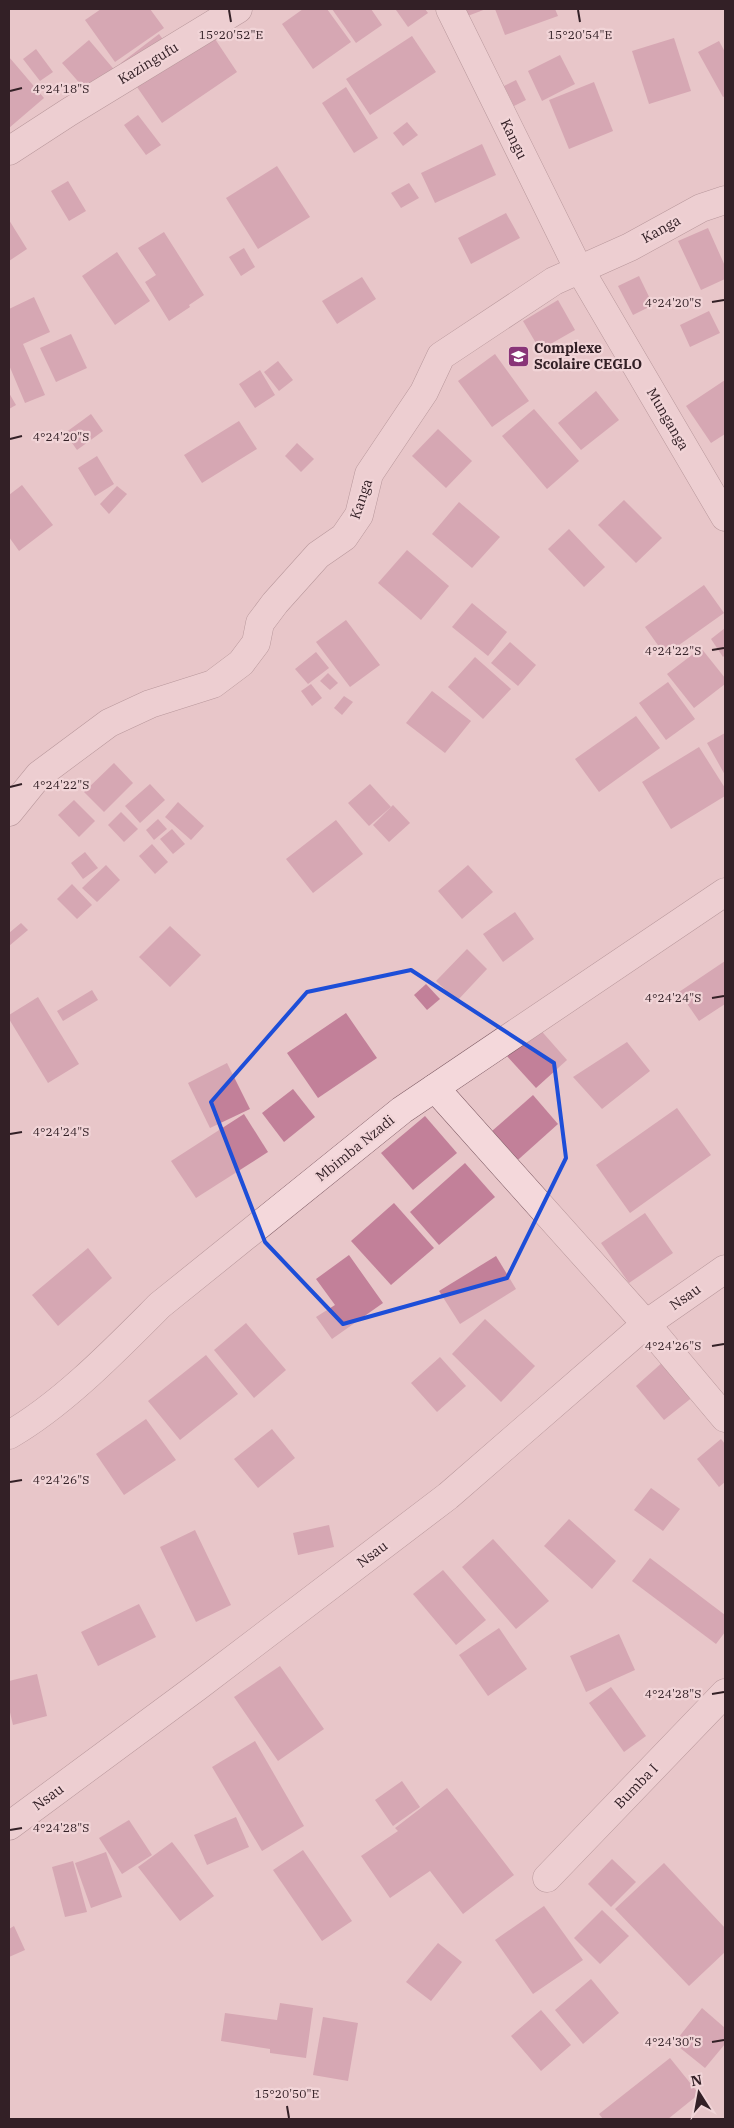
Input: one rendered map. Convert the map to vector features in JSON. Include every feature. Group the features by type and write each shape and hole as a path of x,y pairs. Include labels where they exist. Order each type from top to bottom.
{"street":[{"name":"Kazingufu","path":"9,151 69,112 238,9"},
{"name":"Kangu","path":"450,9 580,269"},
{"name":"Kanga","path":"9,812 39,775 109,723 150,704 213,684 241,663 256,643 260,623 275,604 318,555 344,537 359,514 369,474 424,392 441,356 554,280 630,247 701,208 725,200"},
{"name":"Munganga","path":"580,269 725,517"},
{"name":"Mbimba Nzadi","path":"9,1436 36,1420 124,1341 160,1305 402,1110 725,892"},
{"path":"435,1088 646,1324 725,1418"},
{"name":"Nsau","path":"9,1826 205,1681 448,1496 646,1324 725,1269"},
{"name":"Bumba I","path":"547,1878 725,1693"}],"highlighted area":[{"path":"411,970 554,1063 566,1158 507,1278 343,1324 265,1242 211,1102 307,992"}],"building":[{"path":"101,9 150,9 164,28 115,62 85,20"},
{"path":"303,9 327,9 351,42 313,69 282,24"},
{"path":"332,9 371,9 382,25 356,43"},
{"path":"425,9 428,13 408,27 396,10"},
{"path":"462,9 486,9 465,17"},
{"path":"495,9 555,9 558,16 505,35"},
{"path":"159,34 167,45 130,74 121,63"},
{"path":"213,36 237,72 162,123 137,87"},
{"path":"412,36 436,72 370,115 346,79"},
{"path":"674,38 691,91 649,104 632,51"},
{"path":"89,40 117,73 90,95 62,63"},
{"path":"719,41 725,52 725,96 723,97 698,52"},
{"path":"36,49 53,72 40,81 23,59"},
{"path":"560,55 575,84 542,101 528,71"},
{"path":"9,57 44,98 9,128"},
{"path":"516,80 526,100 514,106 504,86"},
{"path":"594,82 613,131 569,149 549,100"},
{"path":"346,87 378,138 354,153 322,103"},
{"path":"138,115 161,145 146,155 124,125"},
{"path":"407,122 418,135 403,146 393,133"},
{"path":"482,144 496,175 435,203 421,173"},
{"path":"277,166 310,217 258,249 226,198"},
{"path":"68,181 86,211 69,221 51,191"},
{"path":"409,183 419,198 401,208 391,193"},
{"path":"506,213 520,238 471,264 458,238"},
{"path":"9,220 27,249 9,261"},
{"path":"708,228 725,266 725,279 701,290 678,241"},
{"path":"164,232 204,295 169,321 145,282 156,275 138,248"},
{"path":"244,248 255,267 241,276 229,257"},
{"path":"117,252 150,301 115,325 82,276"},
{"path":"639,276 653,305 633,315 618,286"},
{"path":"362,277 376,299 337,324 322,301"},
{"path":"34,297 50,332 23,344 45,395 25,403 9,365 9,309"},
{"path":"558,300 575,330 540,350 523,321"},
{"path":"709,311 720,333 690,347 680,325"},
{"path":"71,334 87,368 56,382 40,348"},
{"path":"495,354 529,401 492,427 458,381"},
{"path":"278,361 293,380 279,391 264,372"},
{"path":"260,370 275,395 255,408 239,384"},
{"path":"725,380 725,434 711,443 686,406"},
{"path":"596,391 619,420 581,450 558,423"},
{"path":"9,393 16,405 9,409"},
{"path":"534,409 579,461 547,489 502,436"},
{"path":"91,414 103,431 77,450 65,433"},
{"path":"239,421 257,449 202,483 184,455"},
{"path":"438,429 472,461 446,488 412,456"},
{"path":"297,443 314,459 301,472 285,456"},
{"path":"97,456 114,484 95,496 78,468"},
{"path":"22,485 53,525 19,551 9,537 9,495"},
{"path":"117,486 127,494 109,514 100,504"},
{"path":"624,500 662,538 636,563 598,525"},
{"path":"459,502 500,537 472,568 432,534"},
{"path":"569,529 605,567 584,587 548,549"},
{"path":"407,550 449,586 421,620 378,583"},
{"path":"704,585 724,613 665,655 645,627"},
{"path":"472,603 507,632 488,656 452,627"},
{"path":"346,620 380,665 350,687 316,642"},
{"path":"725,628 725,655 723,657 711,639"},
{"path":"510,642 536,665 518,686 491,663"},
{"path":"701,648 725,678 725,684 694,708 667,674"},
{"path":"316,652 329,668 308,684 295,669"},
{"path":"475,657 511,689 483,719 448,687"},
{"path":"328,673 338,683 330,690 320,681"},
{"path":"668,682 695,719 666,740 639,703"},
{"path":"311,684 322,698 312,706 301,691"},
{"path":"432,691 471,721 445,753 406,723"},
{"path":"344,696 353,702 342,715 334,708"},
{"path":"636,716 660,748 599,792 575,759"},
{"path":"725,733 725,775 707,743"},
{"path":"699,747 725,788 725,796 671,829 642,782"},
{"path":"114,763 133,783 104,812 84,792"},
{"path":"150,784 165,800 140,823 125,806"},
{"path":"370,784 391,807 369,826 348,803"},
{"path":"74,800 95,821 79,837 58,815"},
{"path":"178,802 204,826 191,840 165,817"},
{"path":"393,805 410,823 389,842 373,825"},
{"path":"121,812 138,829 124,842 108,825"},
{"path":"158,819 167,829 154,840 146,830"},
{"path":"336,820 363,854 313,893 286,859"},
{"path":"172,829 185,844 173,854 160,839"},
{"path":"152,844 168,862 155,874 139,856"},
{"path":"85,852 98,868 83,879 71,863"},
{"path":"106,865 120,880 97,902 82,888"},
{"path":"468,865 493,892 462,919 438,891"},
{"path":"72,884 92,905 77,919 57,899"},
{"path":"515,912 534,939 503,962 483,934"},
{"path":"21,923 28,930 9,946 9,933"},
{"path":"170,926 201,955 170,987 139,957"},
{"path":"467,949 487,969 457,1001 436,981"},
{"path":"725,961 725,1004 699,1021 679,992"},
{"path":"426,984 440,999 427,1010 414,995"},
{"path":"92,990 98,1000 63,1021 57,1011"},
{"path":"38,997 79,1064 48,1083 9,1019 9,1015"},
{"path":"346,1013 377,1058 318,1098 287,1053"},
{"path":"537,1026 567,1060 536,1088 505,1054"},
{"path":"627,1042 650,1071 602,1109 573,1077"},
{"path":"227,1063 250,1109 210,1128 188,1083"},
{"path":"293,1089 315,1117 284,1142 262,1113"},
{"path":"533,1095 558,1124 510,1167 484,1138"},
{"path":"677,1108 711,1155 630,1213 596,1165"},
{"path":"244,1114 268,1152 196,1198 171,1161"},
{"path":"425,1116 457,1153 413,1190 381,1153"},
{"path":"465,1163 495,1197 439,1245 410,1212"},
{"path":"394,1203 434,1248 391,1285 351,1241"},
{"path":"645,1213 673,1253 629,1283 601,1243"},
{"path":"88,1248 112,1278 58,1326 32,1295"},
{"path":"349,1255 383,1303 332,1339 316,1317 335,1305 316,1279"},
{"path":"496,1256 516,1289 460,1324 439,1291"},
{"path":"485,1319 535,1366 501,1402 452,1354"},
{"path":"246,1323 286,1370 254,1398 214,1350"},
{"path":"206,1355 238,1394 180,1440 148,1401"},
{"path":"440,1357 466,1386 437,1412 411,1383"},
{"path":"664,1361 694,1396 664,1420 636,1386"},
{"path":"146,1419 176,1460 124,1495 96,1454"},
{"path":"272,1429 295,1458 258,1488 234,1459"},
{"path":"721,1439 725,1444 725,1482 719,1487 697,1459"},
{"path":"651,1488 680,1509 663,1531 634,1510"},
{"path":"569,1519 616,1561 592,1589 544,1546"},
{"path":"329,1525 334,1547 298,1555 293,1533"},
{"path":"195,1530 231,1605 196,1622 160,1547"},
{"path":"493,1539 549,1601 516,1629 462,1567"},
{"path":"650,1558 725,1615 725,1632 716,1644 632,1581"},
{"path":"443,1570 486,1620 456,1645 413,1594"},
{"path":"139,1604 156,1637 98,1666 81,1632"},
{"path":"499,1628 527,1669 488,1696 459,1655"},
{"path":"619,1634 635,1670 586,1692 570,1656"},
{"path":"280,1666 324,1729 278,1761 234,1697"},
{"path":"37,1674 47,1716 13,1725 9,1708 9,1681"},
{"path":"611,1687 646,1736 624,1752 589,1703"},
{"path":"255,1741 304,1826 262,1851 212,1767"},
{"path":"402,1781 420,1807 393,1826 375,1800"},
{"path":"447,1788 514,1875 463,1914 430,1871 390,1898 361,1856 398,1831 395,1828"},
{"path":"236,1817 249,1847 207,1865 194,1835"},
{"path":"129,1820 152,1855 122,1874 99,1838"},
{"path":"172,1842 214,1896 180,1921 138,1867"},
{"path":"303,1850 352,1921 322,1941 273,1870"},
{"path":"106,1852 122,1897 91,1908 75,1863"},
{"path":"612,1859 636,1882 611,1907 588,1884"},
{"path":"73,1861 87,1912 65,1917 52,1867"},
{"path":"664,1863 725,1928 725,1952 689,1986 615,1909"},
{"path":"544,1906 583,1960 533,1994 495,1940"},
{"path":"602,1910 629,1936 600,1964 574,1938"},
{"path":"14,1926 25,1950 9,1957 9,1929"},
{"path":"438,1943 462,1962 431,2001 406,1982"},
{"path":"591,1979 619,2013 583,2044 555,2010"},
{"path":"280,2003 313,2008 306,2058 270,2053 270,2049 221,2041 225,2013 277,2020"},
{"path":"702,2008 725,2028 725,2044 705,2068 674,2043"},
{"path":"541,2010 571,2045 541,2071 511,2036"},
{"path":"323,2017 358,2023 348,2081 313,2075"},
{"path":"670,2058 699,2094 668,2119 603,2119 599,2114"}],"place":[{"name":"Complexe Scolaire CEGLO","path":"518,356"}]}
